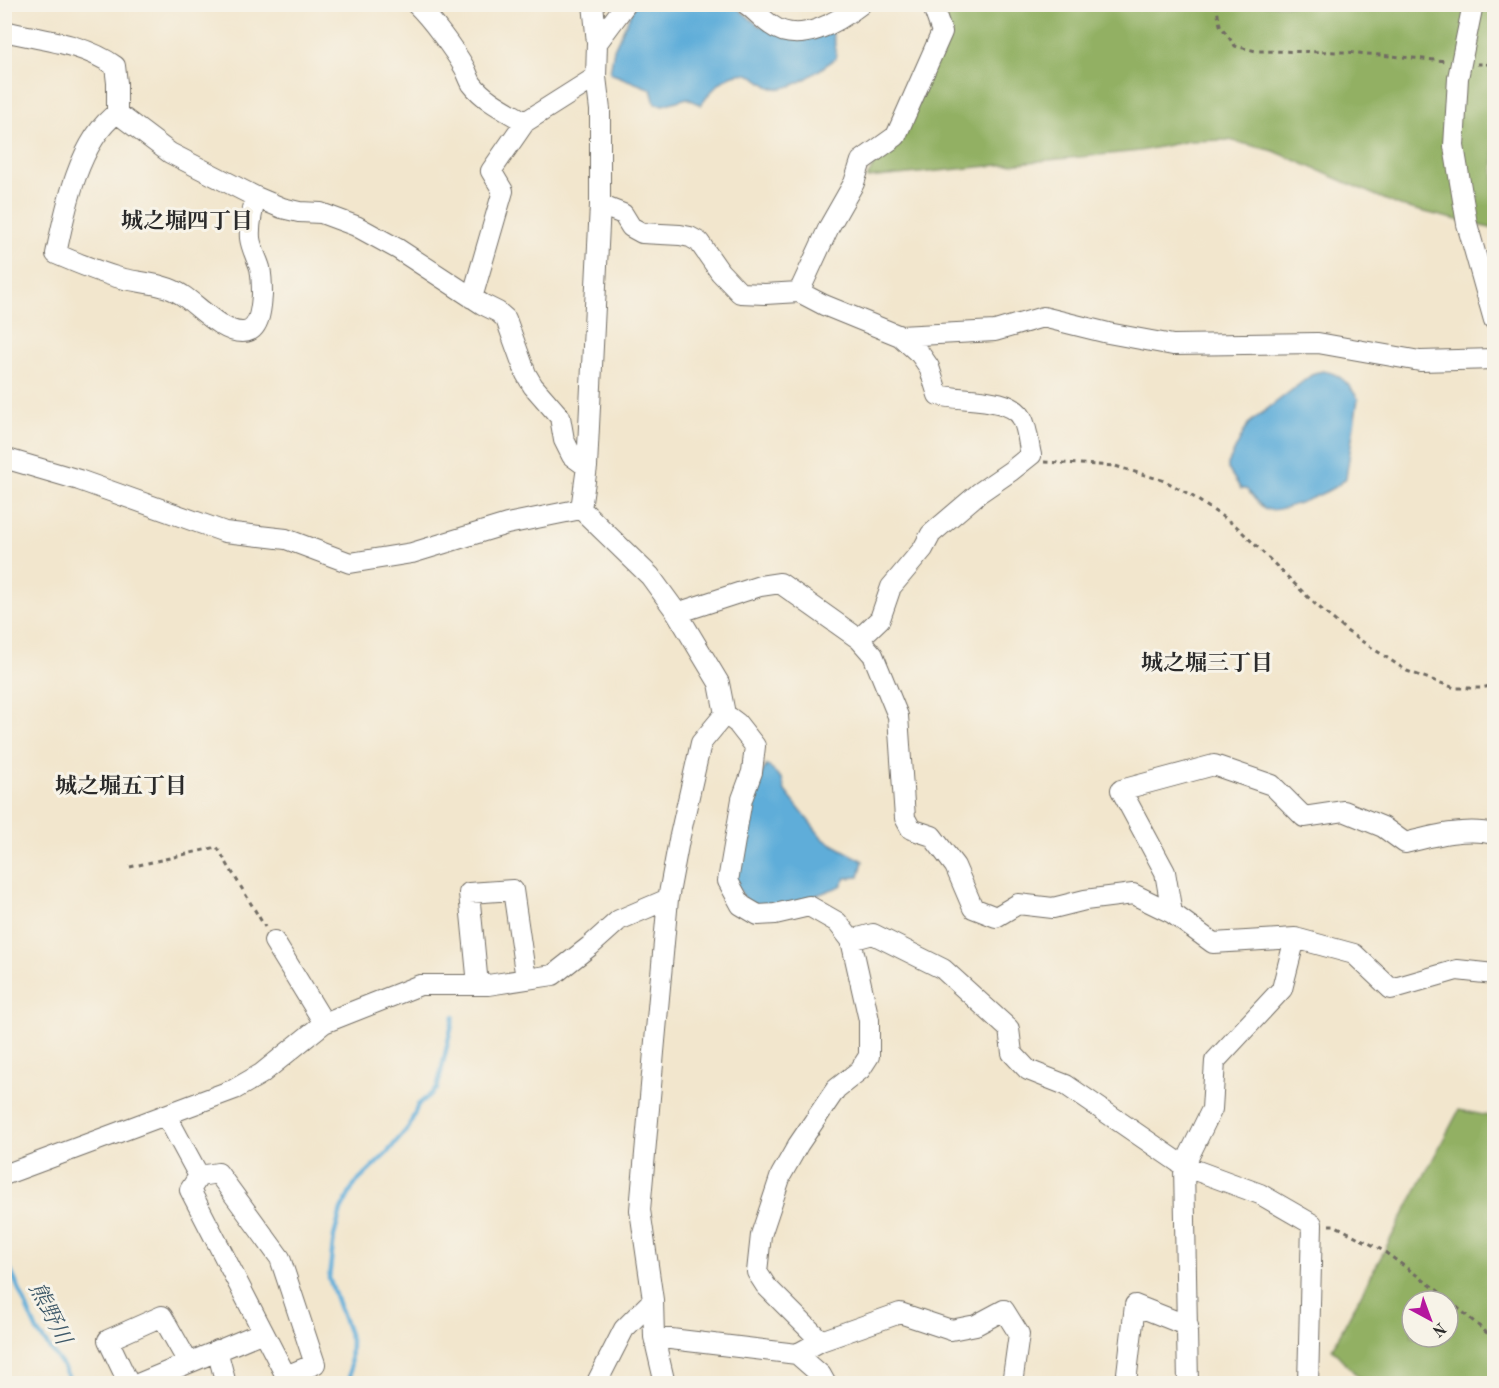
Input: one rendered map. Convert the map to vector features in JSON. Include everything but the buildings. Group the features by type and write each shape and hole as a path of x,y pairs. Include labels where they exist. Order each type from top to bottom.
{"street":[{"path":"417,4 465,68 471,83 481,93 525,122"},
{"path":"582,509 587,467 600,205 600,110 596,77 597,43 593,4"},
{"path":"597,43 626,4"},
{"path":"746,4 772,26 781,30 811,32 834,24 861,4"},
{"path":"799,292 829,227 854,183 861,161 896,136 942,32 933,4"},
{"path":"1473,4 1458,78 1454,146 1467,224 1494,320"},
{"path":"4,31 70,45 115,66 117,113"},
{"path":"472,298 503,191 491,171 525,122 596,77"},
{"path":"117,113 170,153 256,198 299,212 321,213 356,226 398,249 472,298 498,312 506,319 526,374 533,386 560,417 564,440 572,456 587,467"},
{"path":"117,113 105,122 88,148 69,200 56,254 118,277 169,289 182,295 214,320 234,331 244,333 251,330 258,322 262,299 260,268 250,239 251,215 256,198"},
{"path":"600,205 623,214 631,227 642,233 680,235 699,242 720,272 740,292 765,294 799,292 849,316 900,336 920,354 929,367 938,394 949,398 1004,404 1017,411 1024,423 1031,455 979,493 931,534 923,549 891,586 880,619 859,639"},
{"path":"900,336 995,331 1026,320 1043,317 1108,333 1173,345 1318,343 1420,361 1494,358"},
{"path":"4,458 79,480 225,532 286,538 350,563 412,554 507,524 582,509"},
{"path":"582,509 650,576 677,613 719,683 725,714 737,723 755,746 752,772 742,799 728,881 741,905 758,915 775,914 809,906 837,922 851,940 869,1020 868,1056 860,1070 836,1089 798,1144 781,1175 761,1235 757,1272 766,1286 821,1341"},
{"path":"677,613 760,586 780,583 859,639 873,655 898,716 905,818 911,829 932,836 955,866 973,908 996,917 1018,904 1053,908 1085,900 1133,894 1172,913 1213,943 1295,938 1354,954 1391,989 1457,970 1494,974"},
{"path":"665,1383 654,1337 653,1300 640,1210 668,899 701,743 725,714"},
{"path":"1172,913 1165,872 1121,790 1215,765 1272,785 1304,818 1344,811 1383,827 1405,843 1445,834 1484,831 1494,834"},
{"path":"478,985 469,893 513,890 526,979"},
{"path":"4,1175 235,1089 261,1074 324,1023 420,985 478,985 553,975 619,920 668,899"},
{"path":"851,940 873,934 943,969 1009,1029 1012,1053 1028,1070 1066,1085 1184,1166 1260,1194 1312,1224 1308,1383"},
{"path":"1188,1383 1184,1166 1212,1109 1215,1062 1282,989 1295,938"},
{"path":"274,941 324,1023"},
{"path":"166,1115 199,1176"},
{"path":"218,1173 280,1258 315,1364 286,1376 190,1190 199,1176 218,1173"},
{"path":"596,1383 624,1329 653,1300"},
{"path":"1124,1383 1129,1370 1135,1305 1188,1326"},
{"path":"654,1337 798,1354 821,1341 900,1314 951,1330 976,1325 1004,1310 1019,1334 1012,1383"},
{"path":"129,1383 108,1340 162,1316 188,1362"},
{"path":"138,1383 263,1332"},
{"path":"218,1350 226,1383"},
{"path":"798,1354 826,1383"}],"path":[{"path":"1216,4 1220,25 1235,46 1256,51 1346,52 1461,63"},
{"path":"1031,455 1041,461 1115,466 1165,481 1189,494 1236,526 1314,603 1348,632 1407,671 1455,688 1481,688 1494,685"},
{"path":"130,867 217,847 274,941"},
{"path":"1312,1224 1334,1225 1382,1250 1437,1290 1494,1339"}],"green space":[{"path":"953,5 1494,5 1494,229 1400,206 1274,151 1229,140 1189,141 1140,151 867,178"},
{"path":"1459,1110 1494,1117 1494,1383 1364,1383 1332,1349"}],"water":[{"path":"635,5 734,5 759,26 832,32 836,58 806,79 789,87 773,88 753,76 738,74 717,86 701,105 687,98 663,105 655,104 651,89 610,73 614,49"},
{"path":"1323,371 1335,374 1344,380 1358,399 1346,478 1332,489 1308,500 1283,508 1266,509 1246,489 1241,489 1228,469 1228,464 1248,424 1314,373"},
{"path":"767,765 782,779 785,791 823,839 863,861 859,877 846,878 841,886 796,903 772,908 747,903 732,877 760,776"}],"waterway":[{"path":"350,1384 351,1340 329,1278 334,1236 341,1210 354,1185 386,1154 409,1127 418,1105 437,1089 454,1016"},
{"name":"熊野川","path":"4,1255 37,1331 62,1365 72,1384"}],"district":[{"name":"城之堀四丁目","path":"187,220"},
{"name":"城之堀三丁目","path":"1207,662"},
{"name":"城之堀五丁目","path":"121,785"}]}
